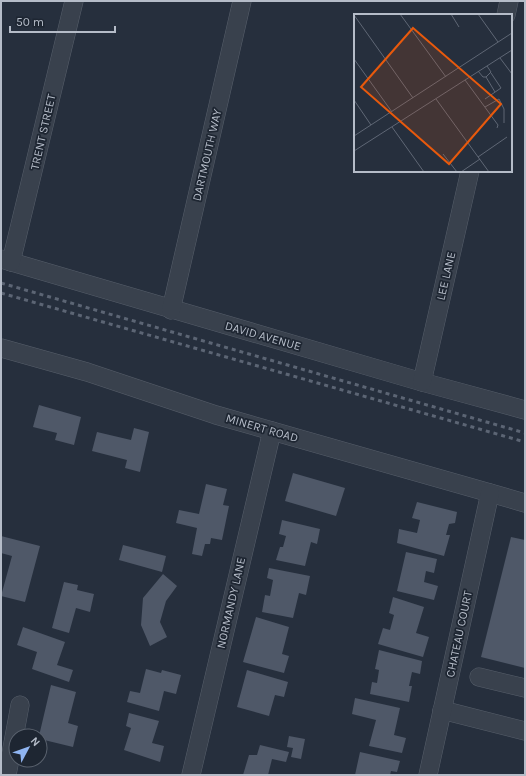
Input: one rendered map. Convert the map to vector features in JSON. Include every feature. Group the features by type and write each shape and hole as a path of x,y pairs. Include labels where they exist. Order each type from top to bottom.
{"street":[{"name":"TRENT STREET","path":"6,261 74,1"},
{"name":"DARTMOUTH WAY","path":"171,310 242,1"},
{"path":"506,14 509,1"},
{"name":"LEE LANE","path":"422,382 470,172"},
{"name":"DAVID AVENUE","path":"6,261 171,310 525,410"},
{"name":"MINERT ROAD","path":"1,348 87,372 216,415 525,504"},
{"name":"NORMANDY LANE","path":"190,775 272,431"},
{"name":"CHATEAU COURT","path":"428,775 490,493"},
{"path":"479,677 525,688"},
{"path":"7,775 20,705"},
{"path":"442,710 525,731"}],"building":[{"path":"39,405 81,417 74,445 55,440 57,433 33,427"},
{"path":"134,428 149,432 140,472 125,468 127,460 92,451 97,432 131,440"},
{"path":"293,473 345,488 336,516 285,501"},
{"path":"206,484 227,489 223,505 229,506 222,540 211,538 210,544 205,544 202,556 192,554 197,528 176,523 179,510 199,514"},
{"path":"417,502 457,512 455,523 449,524 446,535 450,535 444,556 397,543 399,529 417,533 420,520 412,518"},
{"path":"282,520 320,529 317,544 311,542 305,566 276,560 280,547 283,547 286,536 279,534"},
{"path":"1,536 40,546 25,602 1,596 12,556 1,553"},
{"path":"511,537 525,540 525,668 481,657"},
{"path":"123,545 166,556 162,572 119,560"},
{"path":"406,552 437,559 434,573 426,571 424,582 438,586 434,600 397,591"},
{"path":"269,568 310,576 306,595 299,593 293,618 262,612 265,595 270,596 273,580 267,578"},
{"path":"163,574 177,586 166,601 160,622 167,637 150,646 141,625 143,598"},
{"path":"64,582 78,585 77,590 94,594 90,612 76,608 69,633 52,628"},
{"path":"393,597 424,607 416,633 429,637 423,657 378,644 383,628 390,630 394,615 389,613"},
{"path":"256,617 289,627 282,654 289,656 284,673 243,662"},
{"path":"23,627 65,642 57,665 73,670 69,682 32,669 37,652 17,645"},
{"path":"379,650 422,661 420,674 412,672 409,686 412,686 409,702 370,694 372,682 377,683 379,670 375,669"},
{"path":"146,669 161,673 162,670 181,675 176,694 164,691 159,711 127,702 130,691 140,693"},
{"path":"247,670 288,682 284,697 275,695 269,716 237,707"},
{"path":"51,685 76,692 68,723 78,726 73,747 48,741 48,728 41,728"},
{"path":"355,698 400,708 394,735 406,738 402,753 369,746 376,720 352,714"},
{"path":"129,713 159,721 152,743 164,746 160,762 124,750 131,728 126,726"},
{"path":"289,736 305,739 301,759 291,757 293,748 287,747"},
{"path":"260,745 289,752 286,762 272,759 268,775 243,775 249,755 257,755"},
{"path":"360,752 400,761 397,772 391,771 390,775 355,775"}],"railway":[{"path":"1,283 525,433"},
{"path":"1,293 525,442"}]}
